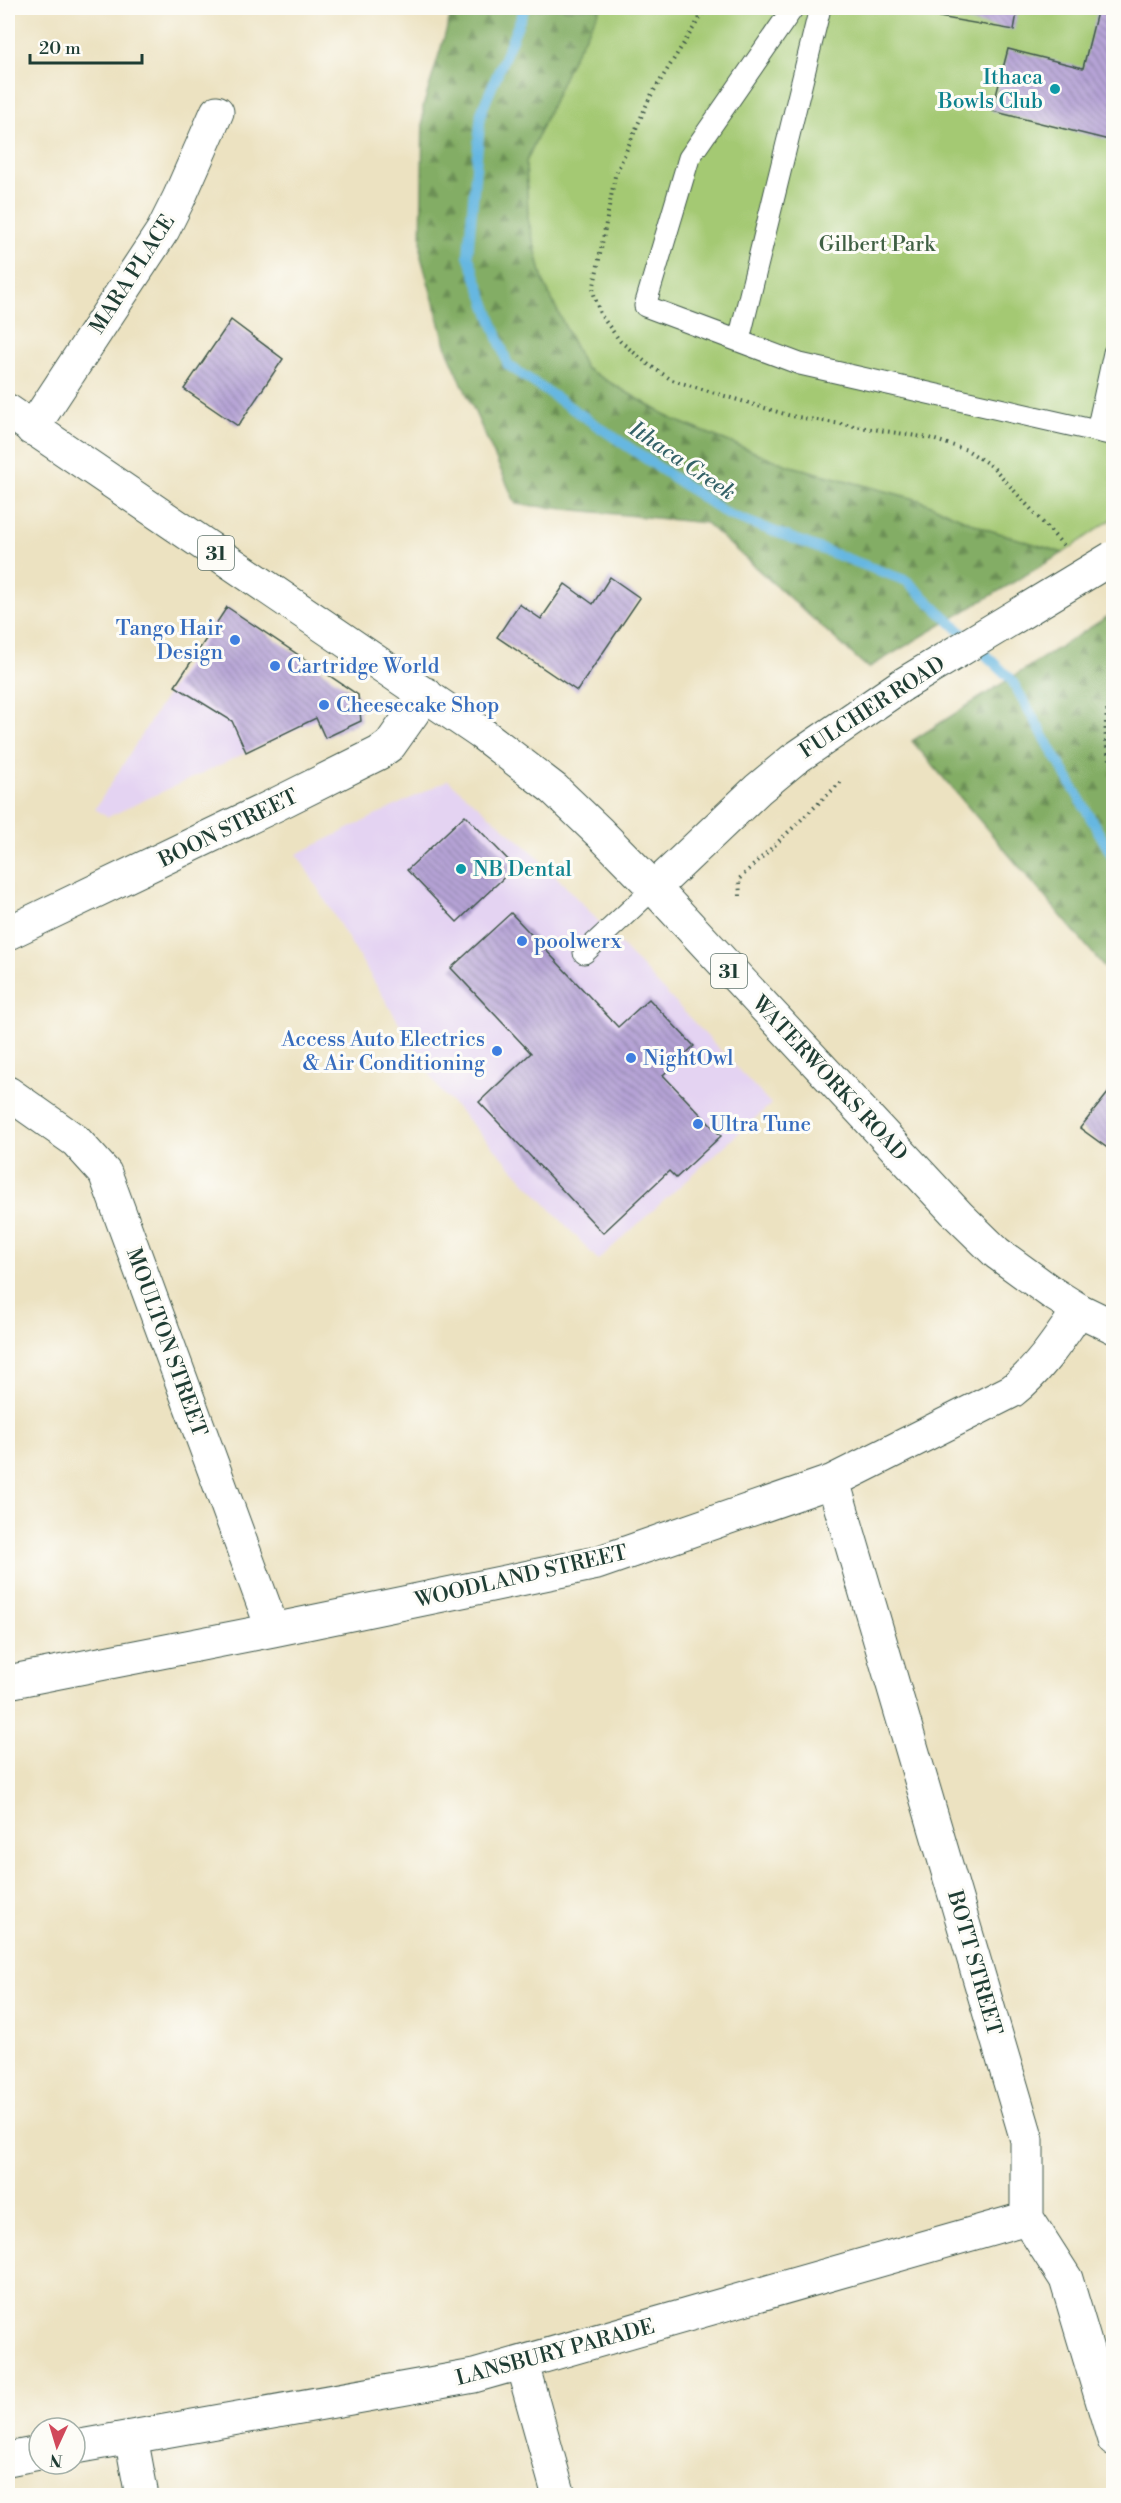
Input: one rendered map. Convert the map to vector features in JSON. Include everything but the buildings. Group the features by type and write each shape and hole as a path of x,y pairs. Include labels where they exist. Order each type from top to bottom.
{"street":[{"name":"MARA PLACE","path":"20,420 163,230 217,112"},
{"name":"WATERWORKS ROAD","path":"20,420 481,732 554,789 654,888 805,1053 980,1238 1024,1275 1079,1310 1113,1327"},
{"name":"FULCHER ROAD","path":"654,888 758,789 792,760 902,686 1113,557"},
{"name":"BOON STREET","path":"8,933 379,753 390,745 426,694"},
{"name":"MOULTON STREET","path":"8,1093 76,1141 105,1173 273,1630"},
{"name":"WOODLAND STREET","path":"8,1682 597,1563 833,1481 1012,1391 1024,1382 1043,1360 1079,1310"},
{"name":"BOTT STREET","path":"833,1481 1027,2140 1027,2218"},
{"name":"LANSBURY PARADE","path":"87,2445 421,2387 522,2364 1027,2218"},
{"path":"1027,2218 1066,2279 1113,2440"},
{"path":"522,2364 560,2496"},
{"path":"130,2437 142,2496"},
{"path":"8,2458 27,2455"}],"lane":[{"path":"793,8 689,158 645,306 800,364 1105,433 1113,353"},
{"path":"739,340 820,8"},
{"path":"584,953 654,888"}],"path":[{"path":"1113,681 1107,708 1105,741 1113,768"},
{"path":"740,896 739,879 843,780"}],"shaded area":[{"path":"214,620 337,700 336,711 108,817 95,809"},
{"path":"448,780 535,854 771,1104 598,1260 439,1089 297,854"}],"green space":[{"path":"453,8 601,8 573,57 526,162 528,219 543,281 585,368 674,420 787,465 919,500 986,529 1063,553 868,668 706,523 516,504 448,352 421,257 423,107"},
{"name":"Gilbert Park","path":"601,8 1113,8 1113,518 1063,553 986,529 919,500 787,465 674,420 585,368 543,281 528,219 526,162 573,57"},
{"path":"1113,613 1113,977 912,741"}],"waterway":[{"name":"Ithaca Creek","path":"525,8 481,113 468,255 508,365 727,514 907,581 1011,679 1114,859"}],"place":[{"name":"Ithaca Bowls Club","path":"1055,89"},
{"name":"Tango Hair Design","path":"235,640"},
{"name":"Cartridge World","path":"275,666"},
{"name":"Cheesecake Shop","path":"324,705"},
{"name":"NB Dental","path":"461,869"},
{"name":"poolwerx","path":"522,941"},
{"name":"Access Auto Electrics & Air Conditioning","path":"497,1051"},
{"name":"NightOwl","path":"631,1058"},
{"name":"Ultra Tune","path":"698,1124"}]}
